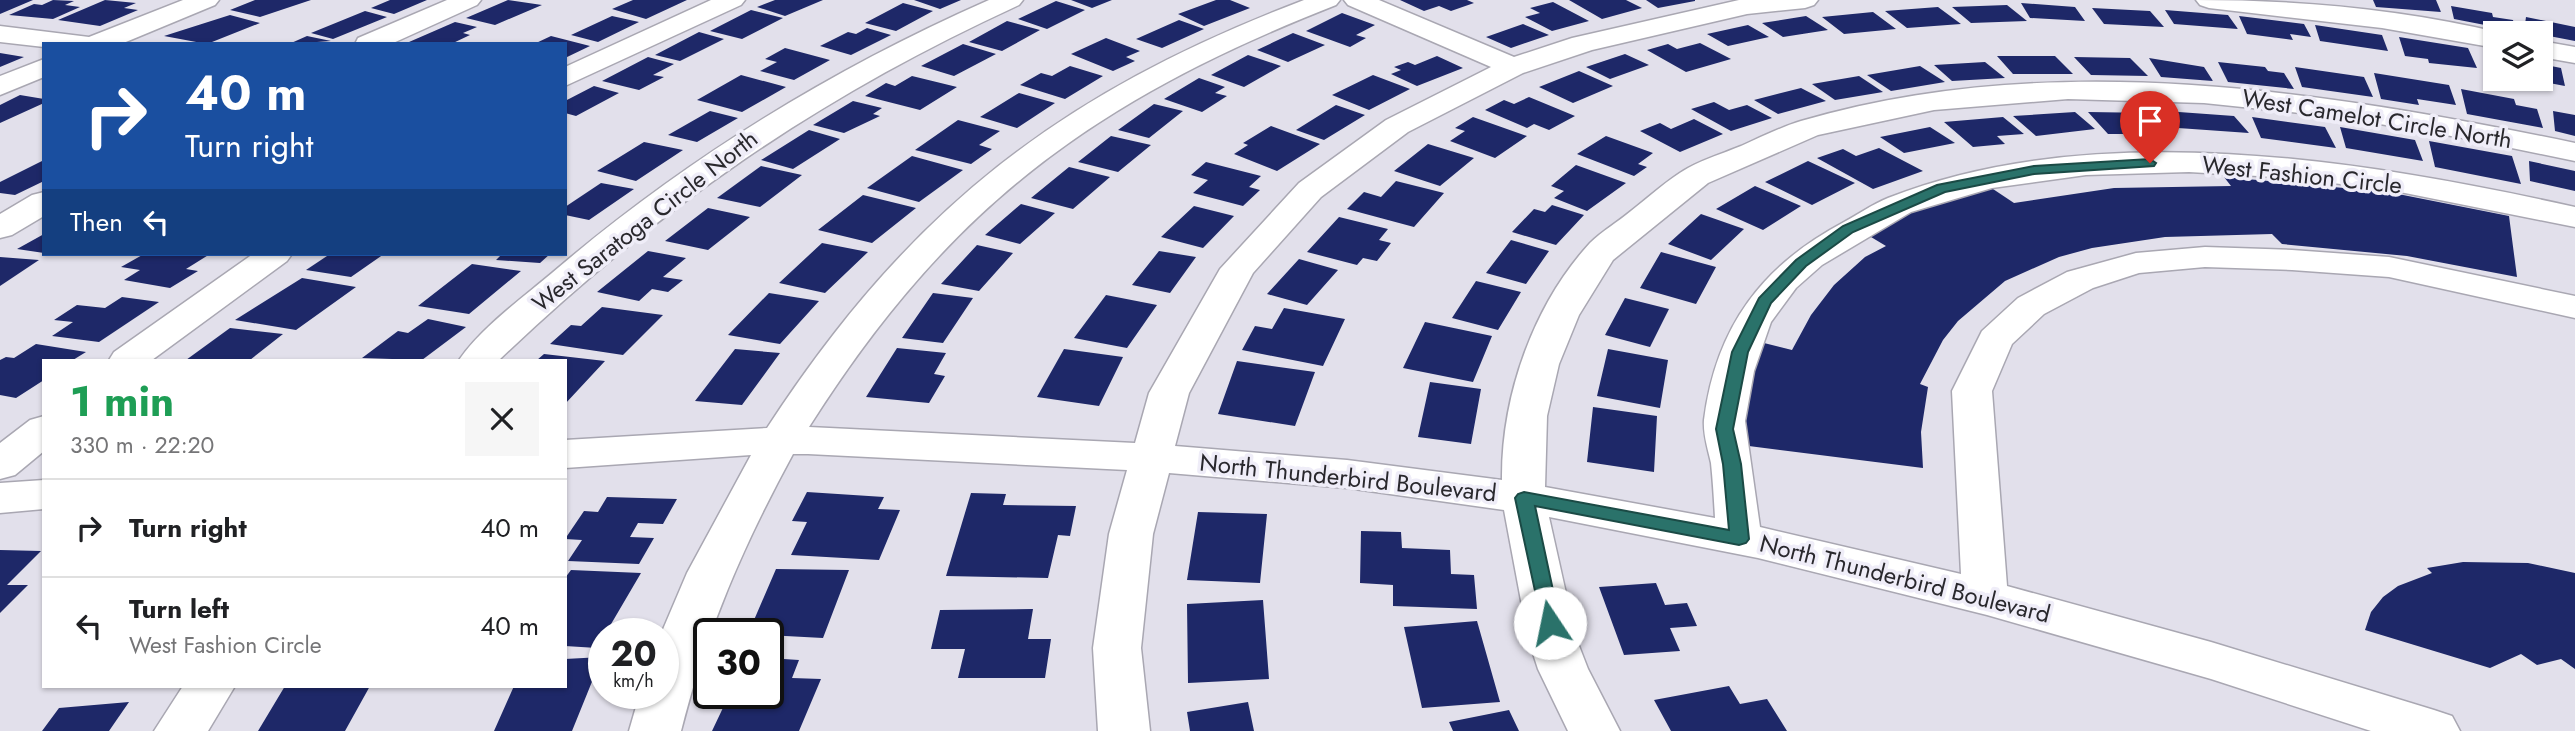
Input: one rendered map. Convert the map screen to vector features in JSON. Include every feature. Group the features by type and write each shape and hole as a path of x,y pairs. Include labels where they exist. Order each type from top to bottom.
{"street":[{"path":"102,42 206,0"},
{"path":"374,42 468,0"},
{"path":"567,77 732,0"},
{"name":"West Saratoga Circle North","path":"479,359 541,298 727,152 825,90 897,52 1010,0"},
{"path":"655,731 680,646 758,474 853,332 932,239 989,187 1046,143 1129,90 1194,55 1327,0"},
{"path":"1357,0 1513,67"},
{"path":"1124,731 1117,648 1131,534 1169,393 1238,269 1310,190 1396,126 1513,67 1582,44 1661,24 1747,6 1805,0"},
{"path":"2209,0 2382,20 2483,38"},
{"path":"0,34 66,42"},
{"path":"2553,50 2575,55"},
{"path":"0,86 42,68"},
{"name":"West Camelot Circle North","path":"1594,731 1555,648 1524,498 1527,402 1556,320 1603,249 1668,193 1735,157 1818,123 1952,98 2047,91 2172,92 2311,104 2407,118 2575,152"},
{"name":"West Fashion Circle","path":"1739,539 1732,464 1724,429 1740,352 1764,301 1801,263 1848,229 1941,188 2048,169 2150,163 2236,166 2361,177 2575,217"},
{"path":"0,228 42,203"},
{"path":"129,359 272,256"},
{"path":"1985,598 1972,391 1995,339 2031,306 2080,280 2150,262 2205,257 2292,260 2389,267 2575,307"},
{"path":"0,465 42,431"},
{"name":"North Thunderbird Boulevard","path":"567,454 779,441 1152,457 1326,473 1524,498 1739,539 2076,620 2434,731"},
{"path":"0,498 42,494"},
{"path":"180,731 209,688"}],"building":[{"path":"0,0 33,0 0,14"},
{"path":"53,0 74,1 65,5 80,7 53,19 9,15 34,4 42,5"},
{"path":"105,0 136,3 124,8 138,10 100,26 58,20"},
{"path":"255,0 311,0 260,17 230,10"},
{"path":"390,0 427,0 394,14 371,8"},
{"path":"508,0 542,5 495,25 466,18"},
{"path":"633,0 687,0 646,19 612,9"},
{"path":"775,0 823,0 785,16 757,7"},
{"path":"914,0 961,0 940,9"},
{"path":"1071,0 1112,0 1092,8"},
{"path":"1216,0 1230,0 1250,8 1204,26 1178,14"},
{"path":"1400,0 1467,0 1474,3 1451,11 1439,6 1424,11"},
{"path":"1569,0 1626,0 1642,8 1602,19"},
{"path":"1646,0 1695,0 1695,1 1658,8"},
{"path":"2373,0 2436,0 2441,12 2376,7"},
{"path":"1056,1 1085,10 1047,29 1018,19"},
{"path":"1553,2 1589,21 1552,31 1525,17 1540,13 1530,8"},
{"path":"903,3 933,11 896,31 865,23"},
{"path":"2021,3 2075,7 2085,21 2030,18"},
{"path":"2007,5 2027,21 1971,23 1952,7"},
{"path":"2451,6 2492,13 2493,17 2513,21 2483,21 2483,25 2454,19"},
{"path":"1938,7 1961,24 1907,28 1885,11"},
{"path":"2092,8 2150,11 2164,27 2104,24"},
{"path":"751,10 783,18 742,39 710,31"},
{"path":"2165,10 2228,15 2238,29 2174,24"},
{"path":"365,11 387,17 333,39 311,33"},
{"path":"1873,12 1896,29 1844,34 1822,17"},
{"path":"1342,13 1375,25 1356,35 1366,38 1350,47 1306,31"},
{"path":"230,15 260,23 212,42 164,36"},
{"path":"612,16 639,22 598,42 571,35"},
{"path":"1806,16 1828,30 1783,37 1762,23"},
{"path":"2239,16 2304,24 2311,37 2290,34 2293,40 2247,34"},
{"path":"2526,17 2546,21 2525,21"},
{"path":"1179,20 1204,29 1162,48 1136,39"},
{"path":"1007,21 1040,30 1002,51 969,42"},
{"path":"455,22 477,27 463,33 470,35 455,42 409,42"},
{"path":"2553,23 2575,27 2575,41 2553,37"},
{"path":"1523,24 1549,35 1511,48 1486,37"},
{"path":"1748,25 1769,37 1728,46 1707,34"},
{"path":"2315,25 2382,35 2388,51 2320,41"},
{"path":"867,28 891,35 851,55 820,46 848,32 856,34"},
{"path":"699,32 724,39 680,61 655,55"},
{"path":"1293,33 1325,45 1288,62 1257,50"},
{"path":"307,36 331,41 317,42 294,42"},
{"path":"551,36 590,46 567,57 567,42 538,42"},
{"path":"2399,37 2468,48 2477,68 2429,63 2428,59 2405,56"},
{"path":"1106,38 1140,51 1126,57 1135,61 1113,71 1071,54"},
{"path":"1700,43 1731,59 1686,72 1647,50 1668,44 1677,49"},
{"path":"963,44 996,54 954,76 921,66"},
{"path":"785,48 830,60 794,80 760,71 777,62 765,59"},
{"path":"0,53 24,57 0,67"},
{"path":"1625,54 1649,65 1610,79 1586,67"},
{"path":"1248,55 1281,66 1244,87 1211,75"},
{"path":"1437,56 1463,68 1417,86 1391,74 1401,70 1394,67 1408,62 1415,65"},
{"path":"1997,56 2055,56 2073,74 2013,74"},
{"path":"648,57 674,64 653,75 664,77 639,90 602,81"},
{"path":"2074,57 2130,58 2148,76 2091,75"},
{"path":"2149,58 2204,67 2213,81 2161,77"},
{"path":"1985,62 2005,78 1952,81 1934,65"},
{"path":"2218,62 2265,67 2268,71 2284,73 2294,89 2228,82"},
{"path":"1070,66 1103,76 1065,99 1020,85 1041,73 1052,76"},
{"path":"1920,66 1945,82 1891,91 1867,75"},
{"path":"2553,66 2561,68 2565,86 2553,84"},
{"path":"2295,67 2364,77 2373,97 2302,87"},
{"path":"1579,71 1613,86 1573,103 1539,87"},
{"path":"2374,73 2449,85 2456,105 2417,99 2419,105 2381,99"},
{"path":"741,75 786,87 742,112 697,100"},
{"path":"1373,75 1410,89 1369,110 1332,95"},
{"path":"912,76 957,87 920,110 865,96 886,83 895,86"},
{"path":"1859,76 1883,92 1835,100 1812,84"},
{"path":"1199,78 1225,87 1215,93 1227,96 1202,112 1164,99"},
{"path":"594,86 619,93 576,116 567,114 567,100"},
{"path":"1801,88 1826,101 1778,114 1754,100"},
{"path":"2461,89 2514,99 2516,105 2537,109 2543,128 2467,114"},
{"path":"1019,93 1055,103 1017,128 980,117"},
{"path":"20,95 42,99 42,104 0,123 0,105"},
{"path":"1529,97 1575,116 1549,130 1534,124 1527,128 1485,110 1504,100 1514,104"},
{"path":"853,101 882,108 873,114 880,116 844,133 813,125"},
{"path":"1714,102 1729,110 1747,105 1772,118 1731,131 1691,109"},
{"path":"1154,104 1183,111 1149,138 1118,130"},
{"path":"1336,105 1365,115 1324,140 1296,130"},
{"path":"710,111 738,118 697,142 668,135"},
{"path":"2165,111 2234,116 2249,133 2178,128"},
{"path":"2553,111 2575,115 2575,136 2555,131"},
{"path":"2075,112 2095,129 2036,136 2013,116"},
{"path":"2088,112 2154,113 2176,134 2108,134"},
{"path":"1473,117 1527,136 1495,158 1450,141 1465,131 1455,128"},
{"path":"2003,117 2024,134 1997,136 2005,144 1973,147 1944,122"},
{"path":"2252,117 2325,127 2336,148 2261,138"},
{"path":"1694,119 1723,134 1680,152 1640,131 1660,123 1671,129"},
{"path":"958,120 1000,131 979,145 992,149 971,164 915,150"},
{"path":"1271,126 1320,144 1277,171 1234,154 1248,145 1243,143"},
{"path":"1930,127 1955,143 1904,153 1880,137"},
{"path":"2340,127 2415,140 2423,161 2346,148"},
{"path":"809,130 840,139 793,169 761,160"},
{"path":"1111,136 1151,145 1118,172 1078,162"},
{"path":"1606,136 1653,153 1638,164 1647,167 1634,176 1577,154"},
{"path":"2429,141 2512,156 2521,184 2435,167"},
{"path":"644,142 683,150 636,181 597,171"},
{"path":"1428,144 1474,158 1440,186 1394,171"},
{"path":"1879,148 1923,171 1873,189 1817,158 1843,149 1856,156"},
{"path":"912,156 963,170 919,202 867,188"},
{"path":"42,161 42,182 15,195 0,193 0,182"},
{"path":"1808,161 1855,183 1812,205 1765,182"},
{"path":"2529,161 2575,171 2575,191 2530,181"},
{"path":"1206,162 1261,176 1249,187 1260,190 1243,206 1193,193 1208,180 1191,175"},
{"path":"1576,165 1626,183 1587,211 1554,198 1564,191 1551,186"},
{"path":"761,166 802,175 760,207 717,198"},
{"path":"1069,167 1110,177 1073,209 1031,198"},
{"path":"2224,177 2388,192 2509,216 2517,277 2407,256 2282,244 2272,234 2165,237 2092,248 2059,257 2005,281 1958,321 1943,340 1920,384 1928,387 1921,432 1923,468 1741,445 1744,403 1760,342 1792,350 1811,315 1834,285 1865,257 1886,246 1866,234 1922,208 1990,187 2014,203 2114,188 2231,186"},
{"path":"1396,181 1444,193 1414,227 1347,209 1364,192 1381,197"},
{"path":"601,183 634,189 589,220 567,215 567,206"},
{"path":"1755,186 1801,206 1763,230 1716,209"},
{"path":"863,195 916,208 872,243 818,230"},
{"path":"1021,204 1055,213 1020,244 985,235"},
{"path":"1552,205 1584,215 1556,245 1512,232 1534,209 1545,212"},
{"path":"1194,206 1234,216 1203,248 1161,237"},
{"path":"708,208 750,217 708,250 665,241"},
{"path":"1701,214 1744,229 1711,260 1668,244"},
{"path":"1339,217 1388,229 1379,240 1391,243 1377,261 1363,258 1357,265 1307,252"},
{"path":"42,235 42,253 17,249"},
{"path":"1511,240 1549,251 1526,284 1486,273"},
{"path":"822,243 868,252 825,293 779,283"},
{"path":"977,245 1013,253 979,291 941,284"},
{"path":"648,251 686,258 663,277 683,280 668,292 652,289 639,301 597,292"},
{"path":"1159,251 1196,257 1170,293 1132,285"},
{"path":"1661,252 1716,267 1696,304 1640,288"},
{"path":"140,256 207,256 186,269 198,271 170,288 124,280 140,270 121,267"},
{"path":"327,256 381,256 351,277 306,270"},
{"path":"500,256 548,256 540,263 496,260"},
{"path":"0,257 39,260 0,286"},
{"path":"1299,259 1338,270 1307,305 1267,294"},
{"path":"472,264 521,271 469,314 418,306"},
{"path":"302,278 356,287 296,330 235,320"},
{"path":"1476,281 1521,292 1498,330 1452,318"},
{"path":"769,293 819,301 780,344 728,335"},
{"path":"933,293 973,298 943,343 902,338"},
{"path":"1106,295 1157,305 1127,348 1074,338"},
{"path":"122,297 159,302 99,342 52,336 73,322 54,320 77,305 105,308"},
{"path":"1625,298 1669,309 1650,347 1605,335"},
{"path":"602,307 663,315 623,355 550,344 571,325 581,326"},
{"path":"1284,308 1345,319 1323,366 1242,350 1255,326 1272,329"},
{"path":"428,319 466,327 423,359 362,358 398,331 408,333"},
{"path":"1425,322 1492,336 1473,382 1403,368"},
{"path":"230,328 283,334 251,359 187,359"},
{"path":"36,344 86,352 75,359 42,359 42,381 16,398 0,395 0,360 6,357 14,358"},
{"path":"897,348 946,353 934,374 945,376 929,403 866,397"},
{"path":"735,349 780,353 742,405 695,401"},
{"path":"1064,349 1123,357 1099,406 1037,397"},
{"path":"1608,349 1668,360 1660,408 1597,396"},
{"path":"544,354 605,361 567,402 567,359 538,359"},
{"path":"1237,361 1315,372 1295,426 1218,414"},
{"path":"1430,382 1481,389 1471,444 1418,437"},
{"path":"1593,407 1657,416 1654,472 1587,462"},
{"path":"807,492 884,497 878,509 900,510 879,560 791,555 807,522 792,521"},
{"path":"971,493 1006,494 1003,505 1076,506 1070,536 1058,535 1048,578 946,576"},
{"path":"607,497 677,499 663,524 638,523 630,537 654,538 639,564 568,561 582,540 567,539 567,536 584,511 598,512"},
{"path":"1198,512 1267,514 1260,583 1187,580"},
{"path":"1361,531 1401,532 1402,548 1450,550 1451,574 1474,575 1477,609 1393,606 1393,585 1360,583"},
{"path":"0,550 41,551 7,585 28,585 0,613"},
{"path":"2463,562 2528,563 2575,573 2575,669 2561,659 2537,665 2521,654 2490,668 2365,630 2371,612 2383,597 2398,586 2432,573 2427,568"},
{"path":"776,569 849,570 823,638 784,636 784,618 755,618"},
{"path":"571,570 641,573 615,618 588,618 588,647 567,646 567,575"},
{"path":"1656,583 1665,605 1687,603 1697,626 1670,628 1680,651 1624,655 1599,587"},
{"path":"1263,600 1269,679 1188,683 1187,604"},
{"path":"1033,609 1028,639 1051,639 1045,678 958,678 965,649 931,649 940,610"},
{"path":"1477,621 1500,702 1422,708 1404,627"},
{"path":"588,658 588,692 572,731 494,731 513,688 567,688 567,659"},
{"path":"784,659 799,660 792,678 821,679 799,731 712,731 722,709 784,709"},
{"path":"1729,686 1740,704 1767,699 1787,731 1671,731 1654,700"},
{"path":"284,688 369,688 345,731 258,731"},
{"path":"129,702 109,731 42,731 59,708"},
{"path":"1248,702 1254,731 1190,731 1187,712"},
{"path":"1509,710 1519,731 1453,731 1449,722"}],"route":[{"path":"1550,623 1524,498 1739,539 1732,464 1724,429 1740,352 1764,301 1801,263 1848,229 1941,188 2034,170 2150,163"}]}
